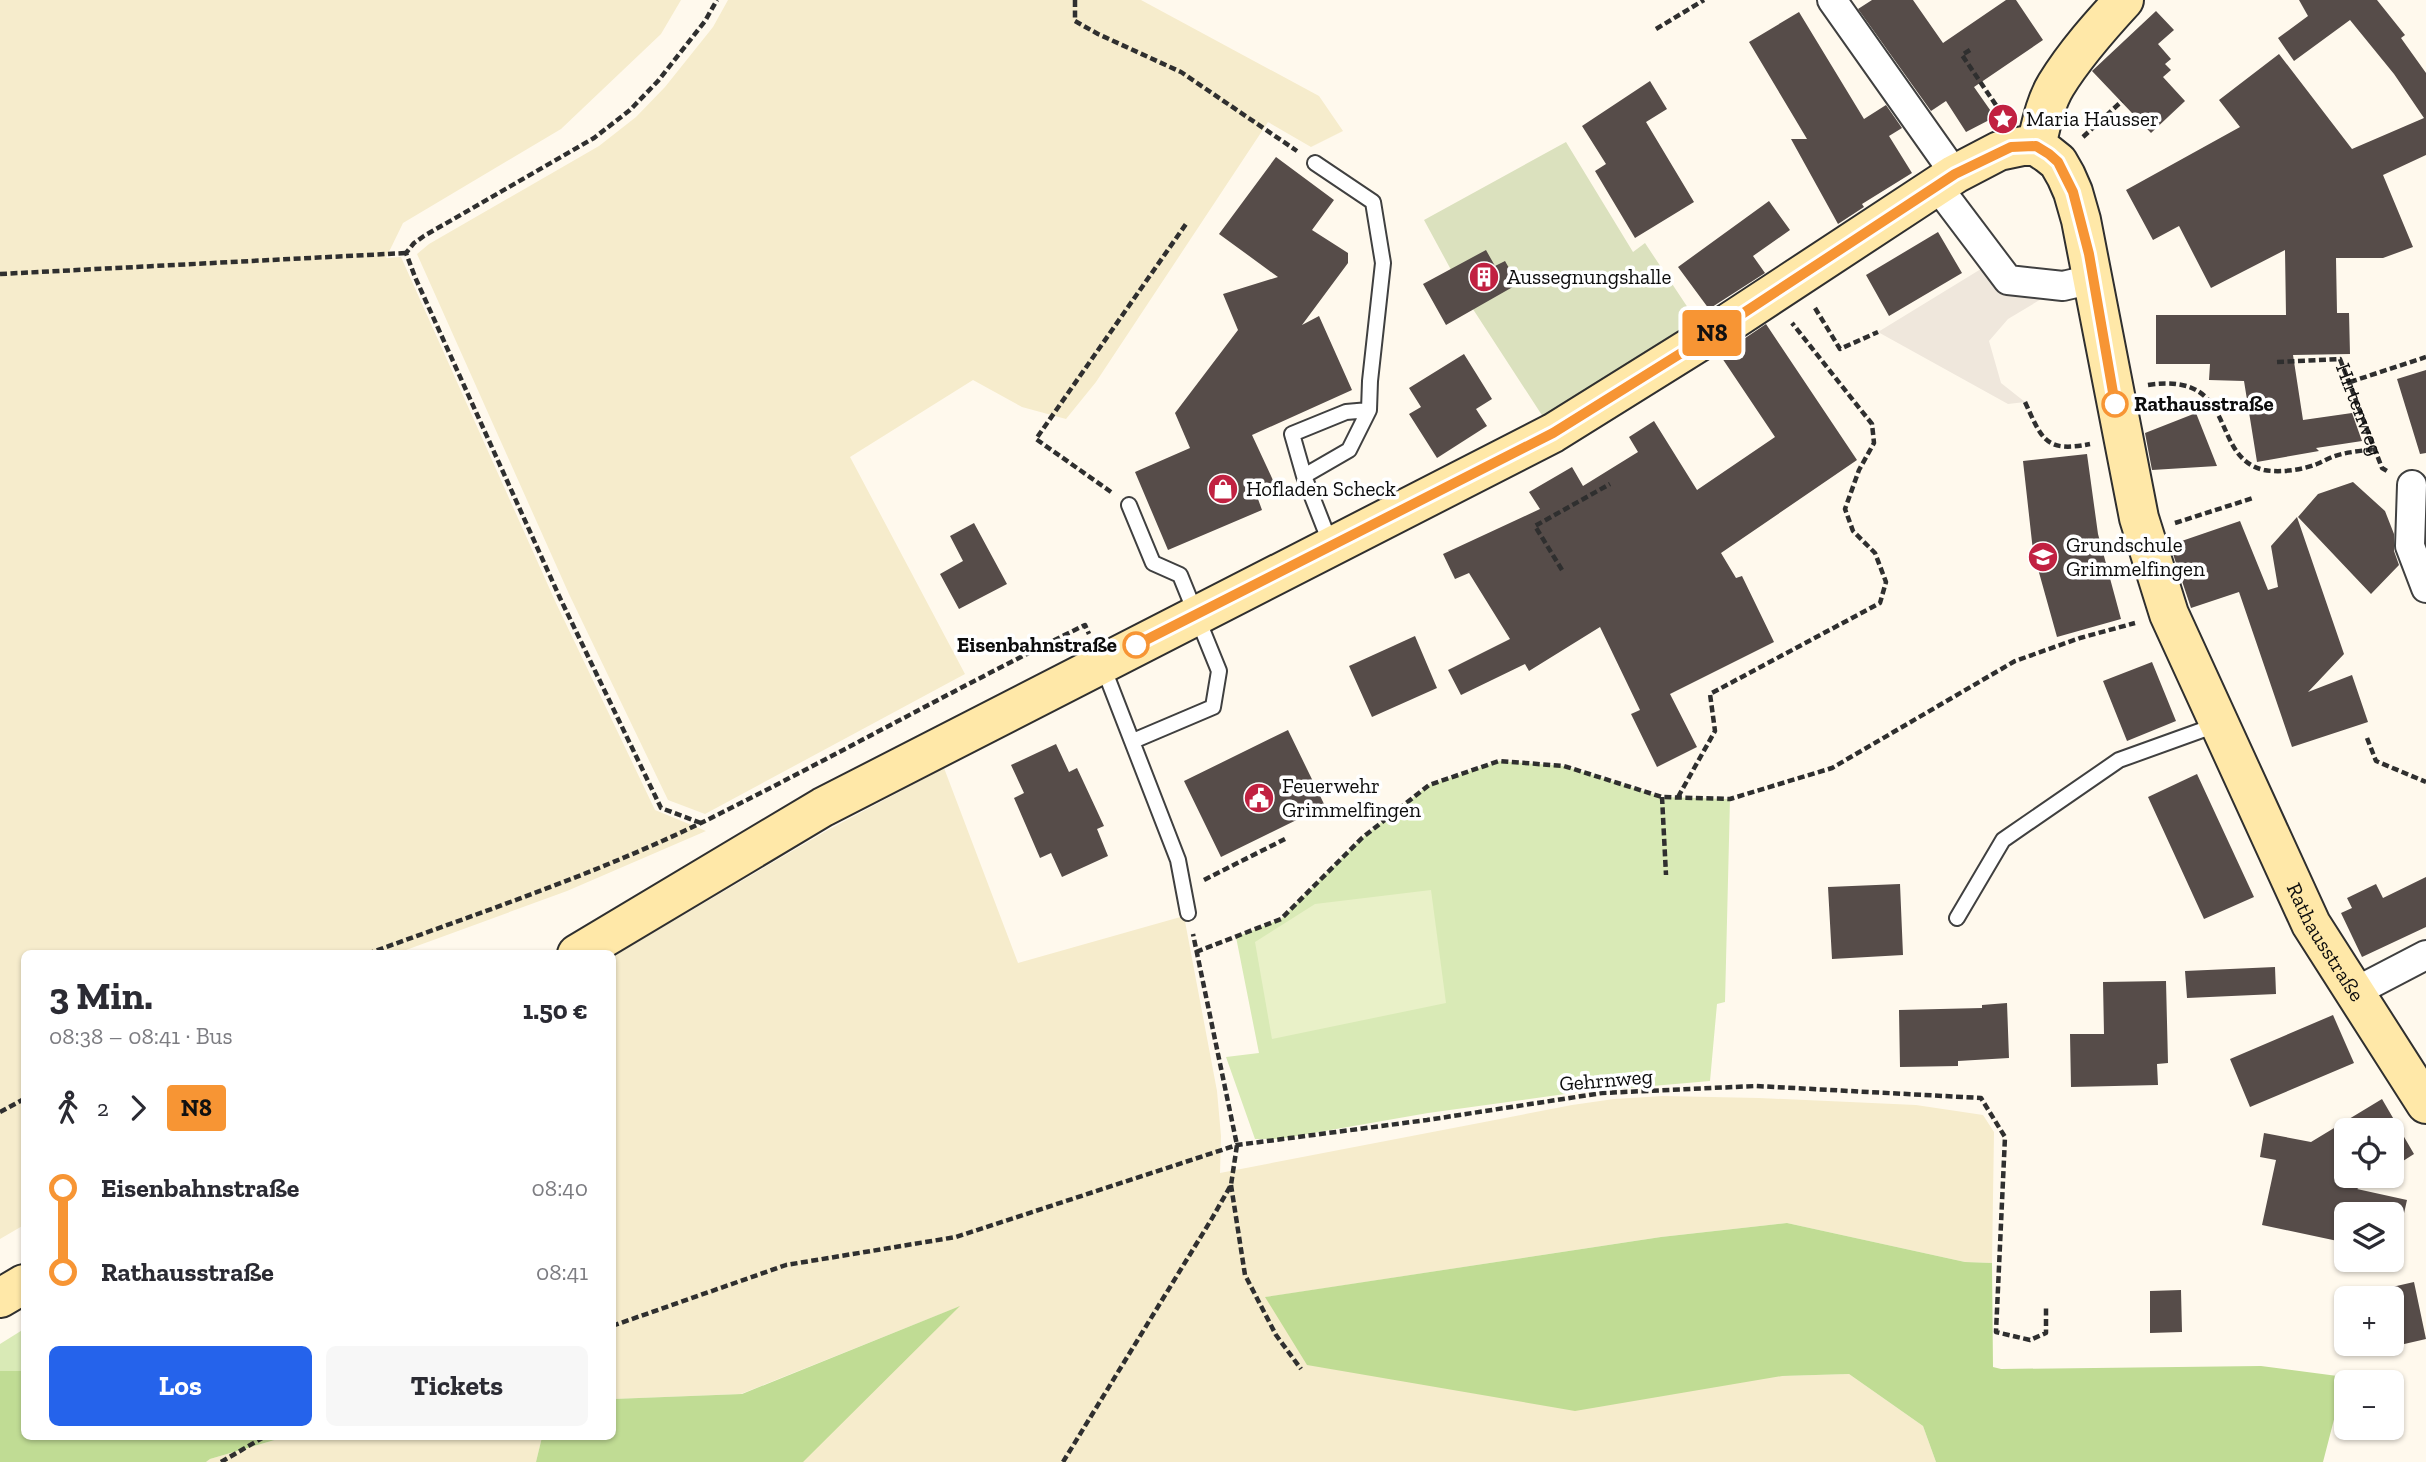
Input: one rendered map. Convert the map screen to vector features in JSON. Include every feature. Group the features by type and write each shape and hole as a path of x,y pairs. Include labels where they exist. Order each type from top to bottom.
{"street":[{"path":"1832,0 2008,280 2063,286 2093,279"},
{"path":"584,950 823,807 1553,433 1946,180 1999,151 2026,146 2044,114 2055,86 2095,31 2124,0"},
{"name":"Rathausstraße","path":"2026,146 2058,162 2073,192 2093,279 2122,438 2144,533 2169,614 2311,924 2426,1104"},
{"path":"2412,485 2410,546 2426,588"},
{"path":"2353,993 2426,955"},
{"path":"0,1298 21,1286"}],"lane":[{"path":"1304,476 1349,450 1369,410 1383,263 1373,202 1315,163"},
{"path":"1332,547 1304,476 1292,434 1346,412 1369,410"},
{"path":"1129,505 1153,563 1180,575 1219,671 1213,707 1132,741"},
{"path":"1101,663 1178,860 1188,913"},
{"path":"1957,918 2003,840 2119,760 2220,724"}],"path":[{"path":"0,274 406,253 424,236 582,145 629,110 658,81 705,22 717,0"},
{"path":"1075,0 1075,21 1181,72 1315,163"},
{"path":"1656,29 1704,0"},
{"path":"1970,50 1962,55 2026,146"},
{"path":"2088,133 2122,101"},
{"path":"1129,505 1035,439 1186,224"},
{"path":"406,253 560,598 661,808 701,823"},
{"path":"1783,286 1840,349 1878,332"},
{"path":"1678,797 1715,731 1710,694 1880,603 1886,582 1875,552 1853,531 1846,509 1859,470 1874,443 1872,424 1783,286"},
{"path":"2350,382 2426,357"},
{"name":"Hirtenweg","path":"2277,362 2340,359 2382,468 2412,485"},
{"path":"2113,390 2158,383 2193,388 2211,402 2221,418 2231,445 2246,463 2264,470 2295,470 2333,456 2375,449"},
{"path":"2025,402 2038,429 2050,444 2068,448 2122,438"},
{"path":"1562,570 1535,526 1610,484"},
{"path":"2144,533 2253,498"},
{"path":"1196,952 1281,919 1362,838 1429,785 1499,761 1564,766 1662,797 1730,799 1832,768 2015,661 2080,638 2169,614"},
{"path":"378,950 563,882 701,823 1085,625 1101,663"},
{"path":"2367,738 2376,761 2426,782"},
{"path":"1662,797 1666,875"},
{"path":"1184,890 1285,839"},
{"path":"1188,913 1237,1145 1231,1185 1245,1275 1276,1335 1301,1369"},
{"name":"Gehrnweg","path":"616,1325 786,1265 956,1237 1237,1145 1602,1093 1756,1086 1981,1098 2005,1137 1996,1332 2030,1340 2046,1334 2046,1307"},
{"path":"0,1112 21,1101"},
{"path":"1063,1462 1231,1185"},
{"path":"221,1462 259,1440"}],"shaded area":[{"path":"0,0 681,0 661,34 561,129 403,223 386,258 401,257 556,603 655,810 706,831 567,891 406,950 21,950 21,1227 0,1239"},
{"path":"728,0 1141,0 1319,96 1343,131 1311,147 1268,122 1096,382 1066,419 1022,407 973,380 850,457 965,674 705,814 668,800 569,594 417,254 429,244 599,146 636,117 665,87 713,27"},
{"path":"1994,261 2063,286 2008,319 1989,341 2001,383 2025,402 2008,404 1878,332"},
{"path":"944,768 1018,963 1184,916 1217,1091 1221,1136 1220,1173 1614,1099 1663,1096 1759,1098 1916,1105 1983,1115 1994,1132 1992,1263 1965,1262 1787,1223 1661,1237 1266,1297 1782,1376 1849,1374 1923,1426 1936,1462 799,1462 958,1307 741,1394 616,1399 616,955 828,830"},
{"path":"275,1440 541,1440 536,1462 206,1462"}],"green space":[{"path":"1566,142 1633,252 1645,243 1702,329 1547,423 1469,303 1424,220"},
{"path":"1499,761 1564,766 1662,797 1730,799 1725,1002 1717,1004 1710,1081 1572,1093 1428,1113 1279,1139 1255,1139 1226,1057 1259,1053 1236,937 1281,919 1362,838 1429,785"},
{"path":"1431,890 1446,1003 1272,1039 1255,942 1315,904"},
{"path":"1787,1223 1965,1262 1992,1263 1993,1367 2001,1369 2261,1366 2334,1376 2334,1420 2323,1462 1936,1462 1923,1426 1849,1374 1782,1376 1575,1411 1307,1365 1265,1297 1661,1237"},
{"path":"960,1306 803,1462 536,1462 541,1440 616,1440 616,1399 742,1394"},
{"path":"21,1331 21,1371 0,1371 0,1344"},
{"path":"0,1371 21,1371 21,1440 275,1440 206,1462 0,1462"}],"building":[{"path":"1872,0 1913,0 1943,43 2006,0 2016,0 2043,40 1974,87 1995,117 1966,132 1946,101 1931,111 1858,9"},
{"path":"2299,0 2377,0 2405,35 2401,38 2426,73 2426,155 2383,175 2413,247 2383,258 2336,258 2337,313 2349,313 2350,354 2293,355 2303,420 2352,413 2362,441 2316,448 2319,451 2257,462 2244,381 2209,380 2210,364 2156,364 2156,315 2286,315 2285,250 2211,288 2179,226 2153,240 2126,190 2240,127 2219,100 2279,54 2352,149 2424,118 2394,74 2350,20 2294,61 2278,38 2308,16"},
{"path":"2156,11 2174,30 2158,44 2171,59 2165,64 2171,70 2163,77 2185,101 2151,133 2092,71"},
{"path":"1799,12 1864,119 1886,105 1902,128 1889,136 1912,173 1862,204 1864,207 1838,224 1791,139 1807,139 1749,42"},
{"path":"1650,81 1667,109 1646,122 1694,202 1635,238 1595,171 1606,164 1582,126"},
{"path":"1276,157 1334,200 1312,230 1348,253 1348,263 1302,325 1319,316 1352,390 1252,435 1278,491 1258,499 1262,510 1168,550 1135,472 1190,448 1175,413 1238,330 1223,294 1278,277 1219,234"},
{"path":"1769,201 1790,230 1753,256 1765,273 1709,309 1678,267"},
{"path":"1938,232 1962,273 1889,316 1866,275"},
{"path":"1486,250 1495,266 1505,261 1518,284 1446,325 1423,284"},
{"path":"1766,324 1857,460 1721,553 1736,578 1742,576 1774,642 1670,694 1697,747 1657,767 1631,714 1640,710 1600,627 1529,671 1525,664 1461,695 1448,670 1510,639 1469,573 1455,579 1443,554 1540,509 1529,492 1572,467 1583,486 1638,452 1629,437 1654,421 1697,490 1775,437 1722,358 1737,348 1735,345"},
{"path":"1464,354 1492,399 1476,409 1487,426 1437,458 1409,414 1421,407 1409,388"},
{"path":"2426,370 2426,453 2420,454 2397,379"},
{"path":"2196,413 2217,466 2152,470 2145,433"},
{"path":"2087,454 2098,534 2121,619 2057,637 2033,551 2023,461"},
{"path":"2353,482 2385,511 2394,534 2394,551 2399,565 2371,594 2298,517 2318,494"},
{"path":"2297,517 2344,654 2308,692 2352,675 2368,722 2292,747 2239,592 2191,608 2170,545 2240,521 2268,590 2278,587 2271,546"},
{"path":"974,523 1007,584 959,609 940,574 963,561 950,536"},
{"path":"1415,636 1437,688 1372,717 1349,666"},
{"path":"2152,662 2176,721 2127,741 2103,681"},
{"path":"1288,730 1325,806 1221,857 1184,781"},
{"path":"1056,744 1069,772 1077,768 1104,826 1097,829 1108,856 1062,877 1051,853 1040,858 1014,798 1024,793 1011,765"},
{"path":"2197,774 2254,897 2204,919 2148,797"},
{"path":"2426,877 2426,927 2362,957 2341,913 2352,908 2347,898 2376,884 2383,898"},
{"path":"1900,884 1903,955 1832,959 1828,887"},
{"path":"2275,967 2276,994 2187,998 2185,971"},
{"path":"2166,981 2168,1063 2157,1064 2158,1085 2071,1087 2070,1034 2104,1034 2103,982"},
{"path":"2007,1003 2009,1058 1958,1061 1958,1066 1900,1067 1899,1010 1982,1008 1982,1005"},
{"path":"2333,1015 2354,1063 2250,1107 2230,1059"},
{"path":"2382,1099 2393,1118 2351,1118"},
{"path":"2334,1128 2334,1188 2359,1188 2407,1200 2404,1214 2404,1202 2334,1202 2334,1240 2262,1225 2276,1160 2260,1157 2264,1133 2311,1142"},
{"path":"2404,1137 2414,1154 2404,1160"},
{"path":"2414,1282 2426,1339 2404,1344 2404,1286 2396,1286"},
{"path":"2181,1290 2182,1332 2150,1333 2150,1291"}],"bus line":[{"name":"N8","path":"1136,645 1553,433 1707,337 1955,174 2011,147 2036,146 2049,154 2058,162 2073,192 2089,254 2115,404"}],"place":[{"name":"Maria Hausser","path":"2003,119"},
{"name":"Aussegnungshalle","path":"1484,277"},
{"name":"Rathausstraße","path":"2115,404"},
{"name":"Hofladen Scheck","path":"1223,489"},
{"name":"Grundschule Grimmelfingen","path":"2043,557"},
{"name":"Eisenbahnstraße","path":"1136,645"},
{"name":"Feuerwehr Grimmelfingen","path":"1259,798"}]}
